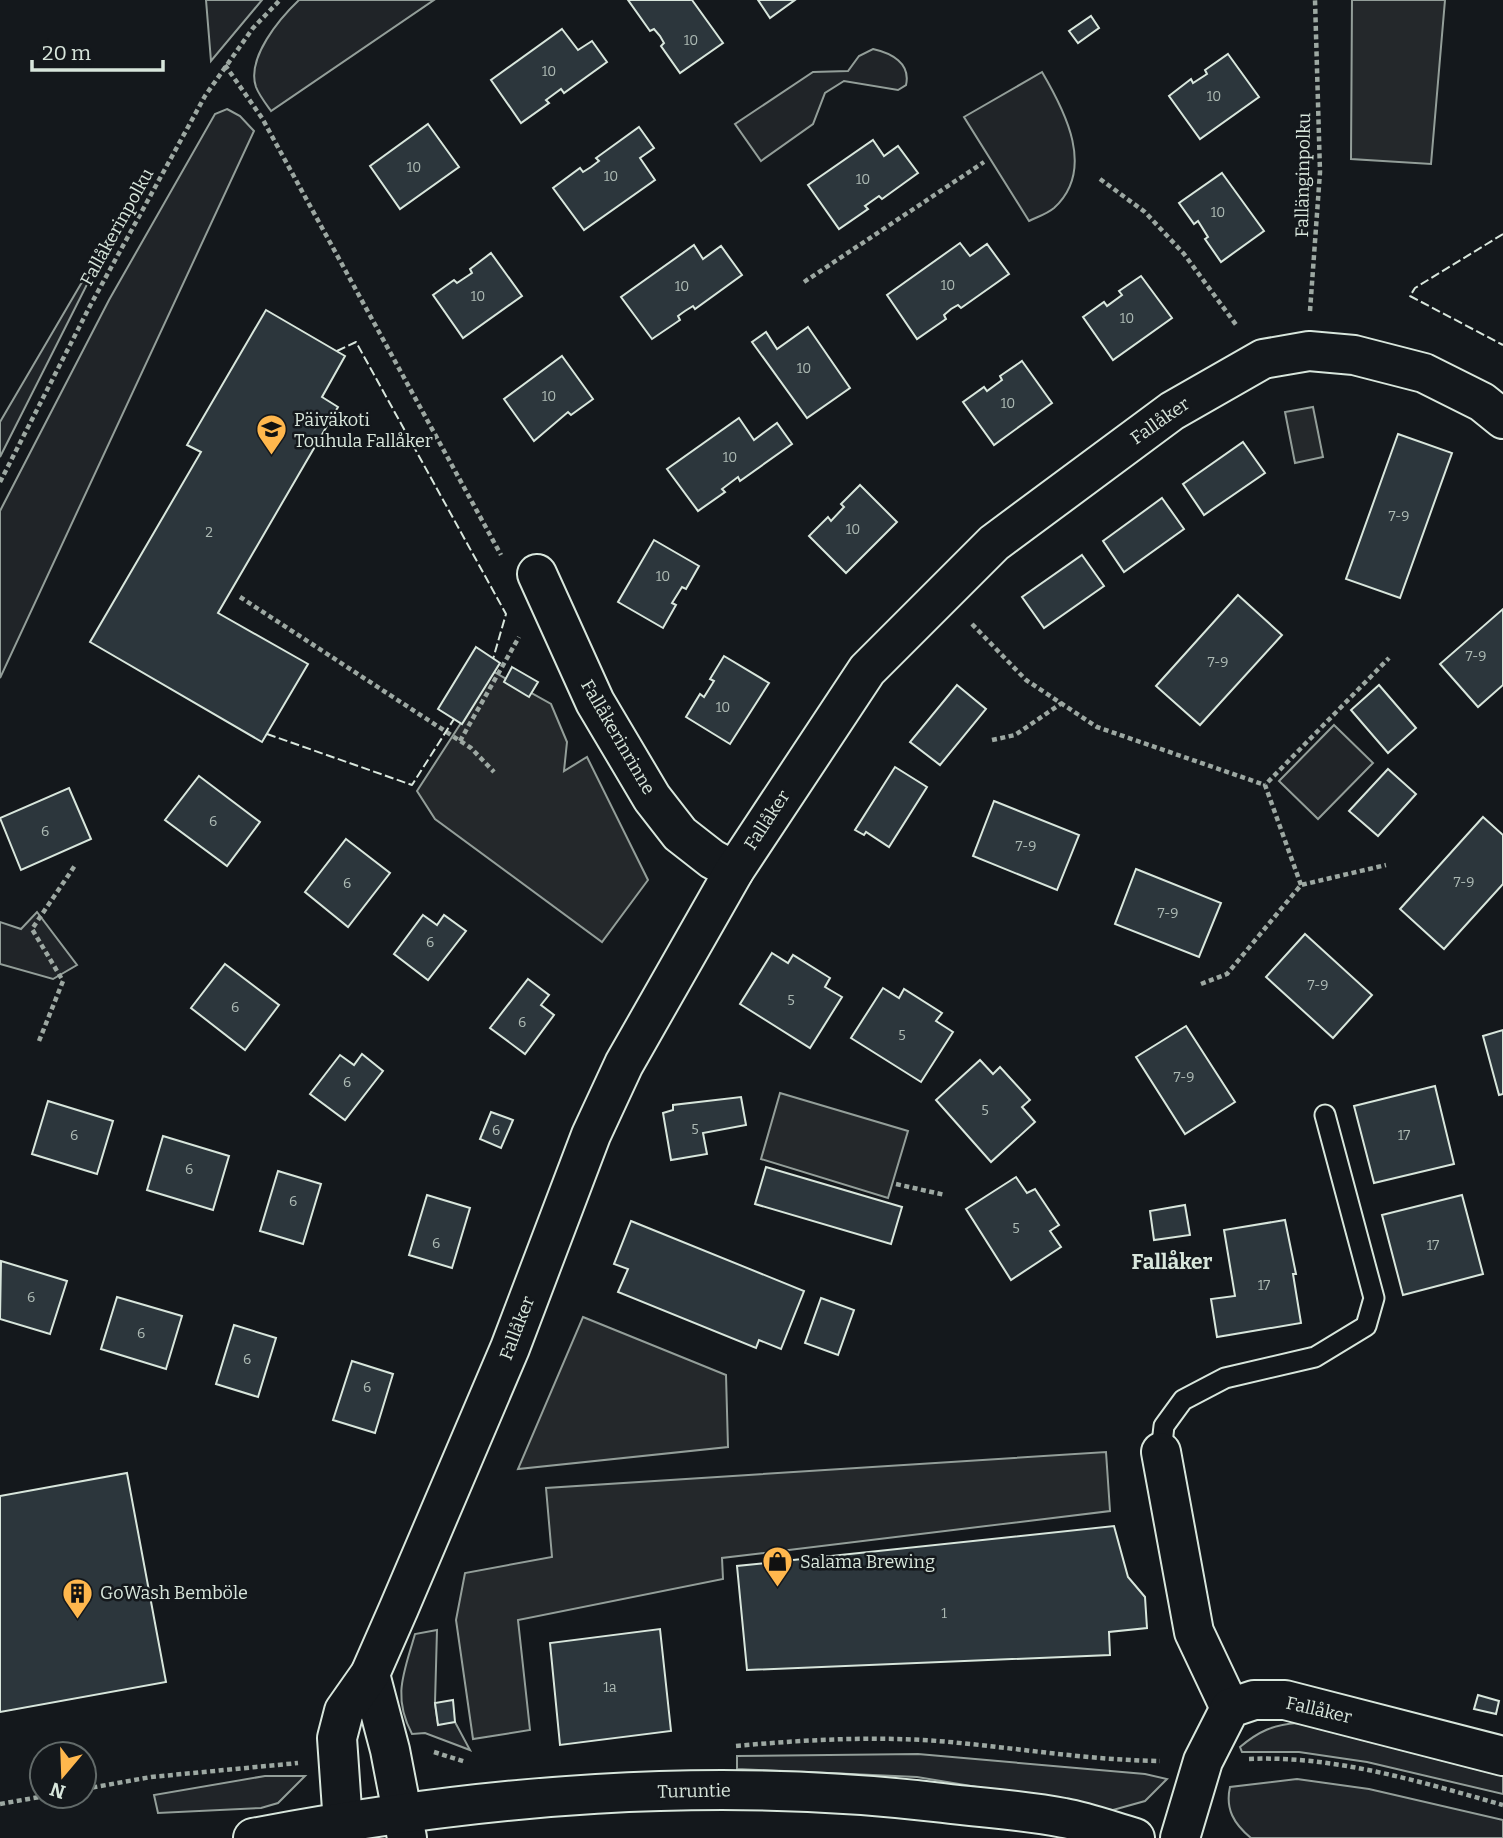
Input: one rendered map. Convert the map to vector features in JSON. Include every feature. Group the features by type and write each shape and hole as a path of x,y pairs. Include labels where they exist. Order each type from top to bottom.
{"street":[{"name":"Fallåker","path":"342,1830 337,1738 344,1711 370,1674 510,1348 592,1135 624,1064 734,871 867,670 994,543 1172,411 1262,359 1309,351 1354,355 1424,373 1482,402 1503,419"},
{"name":"Fallåkerinrinne","path":"520,567 652,798 680,834 712,859 734,871"},
{"path":"1161,1452 1194,1632 1230,1708 1202,1761 1180,1838"},
{"path":"370,1674 405,1825"},
{"name":"Fallåker","path":"1230,1708 1254,1700 1285,1700 1503,1756"},
{"name":"Turuntie","path":"253,1838 405,1825 504,1800 662,1791 773,1790 872,1794 1065,1818 1135,1838"}],"lane":[{"path":"1161,1452 1164,1426 1183,1400 1225,1378 1315,1357 1366,1326 1374,1298 1325,1115"}],"path":[{"name":"Fallåkerinpolku","path":"0,482 96,294 225,65 280,0"},
{"name":"Fallänginpolku","path":"1309,351 1320,172 1315,0"},
{"path":"225,65 262,118 520,567"},
{"path":"804,282 984,162"},
{"path":"1100,179 1145,212 1184,254 1241,331"},
{"path":"942,593 1026,680 1097,727 1265,785"},
{"path":"240,597 460,741 494,772"},
{"path":"460,741 520,636"},
{"path":"1265,785 1389,658"},
{"path":"992,740 1015,735 1062,703"},
{"path":"1265,785 1301,885"},
{"path":"39,1041 63,981 32,929 76,864"},
{"path":"1202,984 1227,974 1301,885 1386,865"},
{"path":"896,1184 946,1195"},
{"path":"0,1804 28,1799"}],"shaded area":[{"path":"206,0 262,0 211,61"},
{"path":"299,0 434,0 271,111 256,87 256,64 260,51 274,28"},
{"path":"1352,0 1445,0 1431,164 1351,159"},
{"path":"873,49 893,56 903,65 907,77 906,85 898,90 844,81 825,93 813,124 761,161 735,124 813,72 848,71 859,56"},
{"path":"1042,72 1067,122 1075,159 1073,176 1066,193 1054,208 1029,221 964,117"},
{"path":"227,109 240,116 254,131 0,678 0,511 109,300 215,114"},
{"path":"126,207 0,457 0,422"},
{"path":"1313,407 1323,457 1295,463 1285,412"},
{"path":"494,672 551,704 567,742 564,771 587,757 648,880 602,942 435,819 417,791"},
{"path":"1334,725 1373,763 1318,819 1279,781"},
{"path":"37,912 77,965 53,979 0,964 0,922 21,929"},
{"path":"780,1093 908,1131 888,1198 761,1159"},
{"path":"583,1317 726,1375 728,1447 518,1469"},
{"path":"1106,1452 1110,1511 722,1558 723,1579 518,1620 530,1730 473,1739 456,1620 465,1573 552,1557 546,1488"},
{"path":"437,1630 435,1703 438,1724 455,1722 470,1750 425,1733 412,1734 402,1708 402,1684 415,1634"},
{"path":"1297,1723 1503,1776 1503,1794 1367,1762 1299,1752 1242,1752 1240,1747 1260,1733 1273,1727"},
{"path":"918,1754 1145,1774 1167,1779 1145,1801 1113,1810 1074,1808 1001,1791 917,1777 737,1769 737,1756"},
{"path":"265,1776 305,1776 278,1803 261,1808 158,1813 154,1795"},
{"path":"1297,1779 1369,1789 1503,1820 1503,1838 1251,1838 1232,1815 1230,1787"}],"building":[{"path":"628,0 692,0 723,43 680,73 661,46 664,43 660,36 654,29 650,31"},
{"path":"758,0 795,0 770,18"},
{"path":"1091,16 1099,28 1078,43 1069,31"},
{"path":"562,29 578,50 592,41 607,62 564,93 561,89 546,100 549,103 521,123 491,80"},
{"path":"1228,54 1259,97 1200,139 1169,96 1191,79 1193,83 1207,74 1205,70"},
{"path":"428,124 459,167 400,209 370,166"},
{"path":"639,127 654,148 640,158 655,180 584,230 553,188 580,168 583,172 591,167 599,161 596,158"},
{"path":"873,140 884,156 898,146 918,173 882,199 879,196 865,206 868,209 839,229 808,185"},
{"path":"1222,173 1264,231 1221,262 1205,239 1208,237 1198,221 1194,224 1179,203"},
{"path":"960,243 970,256 987,244 1009,274 961,308 958,305 951,309 944,315 946,319 917,339 887,295"},
{"path":"694,245 703,259 721,246 742,275 695,309 693,306 685,311 678,316 680,320 652,339 621,297"},
{"path":"491,253 522,296 463,338 433,295 454,280 457,283 472,273 470,269"},
{"path":"1141,276 1172,318 1113,360 1083,317 1104,302 1107,306 1122,295 1119,291"},
{"path":"266,310 345,356 322,397 338,407 218,613 308,664 262,742 90,642 201,452 187,445"},
{"path":"808,327 850,388 807,418 752,342 766,332 777,349"},
{"path":"562,356 593,399 571,415 568,412 534,441 504,399"},
{"path":"1022,361 1052,403 994,445 963,402 984,387 987,391 1002,380 1000,376"},
{"path":"739,418 754,440 777,423 792,444 740,481 738,477 722,489 725,492 698,511 667,469"},
{"path":"1398,434 1452,453 1400,598 1346,579"},
{"path":"1243,442 1265,473 1204,515 1183,484"},
{"path":"860,485 897,522 846,573 809,536 828,517 831,521 844,507 841,504"},
{"path":"1162,498 1184,529 1124,572 1103,541"},
{"path":"654,540 699,566 686,589 682,587 672,603 676,605 663,628 618,602"},
{"path":"1082,555 1104,586 1044,628 1022,597"},
{"path":"1238,595 1282,635 1200,725 1156,686"},
{"path":"1503,609 1503,685 1478,707 1440,664"},
{"path":"476,647 500,663 462,724 438,709"},
{"path":"724,656 769,683 730,744 686,717 700,694 704,697 714,681 710,679"},
{"path":"512,667 538,682 529,697 504,682"},
{"path":"957,685 986,709 940,765 910,742"},
{"path":"1379,685 1416,728 1388,753 1351,710"},
{"path":"895,767 927,787 889,847 866,832 864,835 855,830"},
{"path":"1388,769 1416,794 1378,836 1349,811"},
{"path":"199,776 260,822 227,866 165,820"},
{"path":"69,788 91,839 21,870 0,818"},
{"path":"994,801 1079,835 1057,890 973,856"},
{"path":"1483,817 1503,835 1503,884 1444,949 1400,909"},
{"path":"346,839 390,873 348,927 305,892"},
{"path":"1136,869 1221,903 1199,957 1115,924"},
{"path":"423,915 437,925 444,915 466,931 428,980 394,954"},
{"path":"1305,934 1372,995 1333,1038 1266,977"},
{"path":"772,953 788,963 793,955 830,978 825,987 842,997 810,1048 740,1004"},
{"path":"225,964 279,1005 245,1050 191,1008"},
{"path":"528,979 549,995 541,1005 554,1015 525,1054 490,1028"},
{"path":"883,988 899,998 904,989 942,1013 936,1021 953,1032 921,1082 851,1038"},
{"path":"1186,1026 1235,1102 1185,1134 1136,1057"},
{"path":"1503,1030 1503,1094 1499,1095 1483,1036"},
{"path":"362,1054 383,1071 345,1120 310,1094 340,1055 354,1065"},
{"path":"980,1060 993,1074 1000,1067 1030,1100 1022,1107 1035,1122 991,1162 936,1100"},
{"path":"1435,1086 1454,1164 1374,1183 1354,1106"},
{"path":"741,1097 746,1125 703,1133 707,1154 671,1160 663,1113 673,1110 673,1105"},
{"path":"48,1101 113,1121 97,1174 32,1154"},
{"path":"491,1112 513,1120 501,1148 480,1139"},
{"path":"163,1136 229,1156 213,1210 147,1190"},
{"path":"766,1167 902,1207 891,1244 755,1204"},
{"path":"278,1171 321,1184 303,1244 260,1231"},
{"path":"1016,1177 1027,1193 1035,1189 1059,1225 1050,1231 1061,1247 1011,1280 966,1209"},
{"path":"427,1195 470,1208 452,1268 409,1255"},
{"path":"1462,1195 1483,1274 1403,1295 1382,1215"},
{"path":"1185,1205 1190,1235 1154,1240 1150,1211"},
{"path":"1285,1220 1296,1274 1293,1274 1301,1323 1217,1337 1211,1299 1235,1296 1224,1230"},
{"path":"631,1221 804,1291 781,1349 759,1340 756,1348 618,1292 628,1269 614,1264"},
{"path":"1,1261 67,1281 50,1334 0,1319"},
{"path":"117,1297 182,1316 166,1369 101,1349"},
{"path":"821,1298 854,1310 838,1355 805,1343"},
{"path":"234,1325 276,1338 258,1397 216,1384"},
{"path":"352,1361 393,1374 375,1433 333,1420"},
{"name":"GoWash Bemböle","path":"127,1473 166,1682 0,1712 0,1496"},
{"path":"1114,1526 1128,1577 1145,1597 1147,1628 1109,1632 1110,1655 747,1670 737,1566"},
{"path":"660,1629 671,1731 560,1745 550,1643"},
{"path":"1478,1695 1499,1701 1496,1714 1474,1709"},
{"path":"453,1700 455,1722 438,1725 435,1703"}],"fence":[{"path":"1503,234 1415,288 1410,296 1503,345"},
{"path":"337,351 356,342 506,614 493,659"},
{"path":"267,734 412,785 454,719"}],"place":[{"name":"Päiväkoti Touhula Fallåker","path":"271,457"},
{"name":"Salama Brewing","path":"777,1589"},
{"name":"GoWash Bemböle","path":"77,1620"}],"district":[{"name":"Fallåker","path":"1172,1262"}]}
